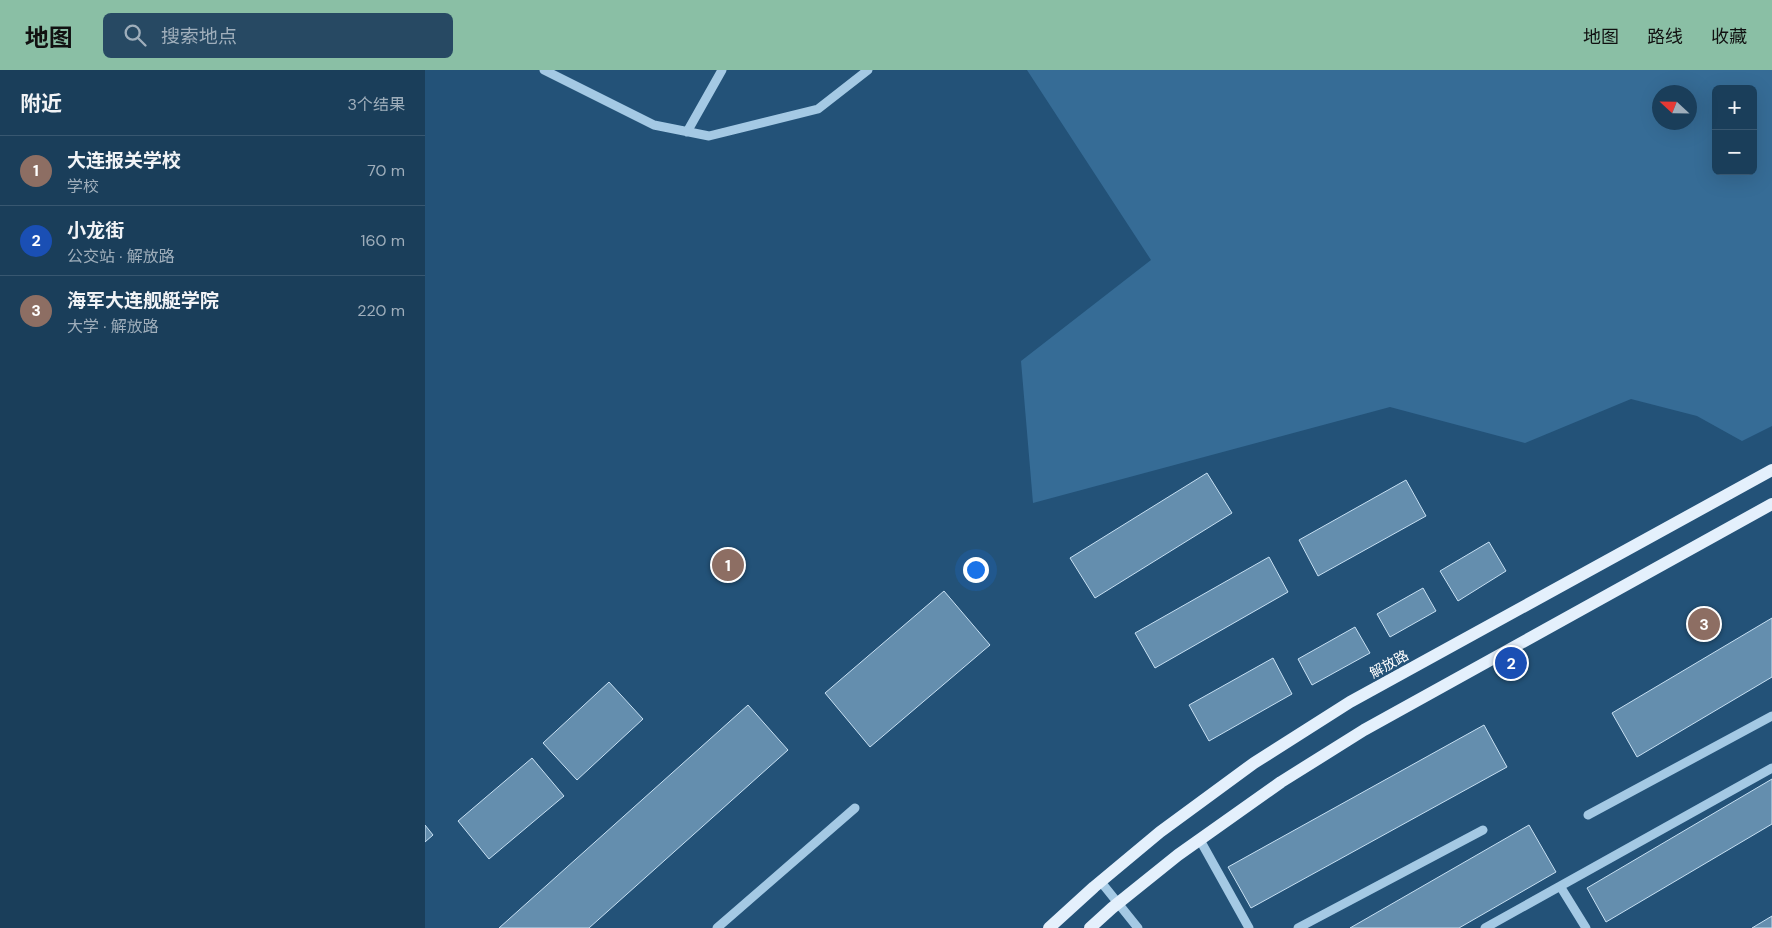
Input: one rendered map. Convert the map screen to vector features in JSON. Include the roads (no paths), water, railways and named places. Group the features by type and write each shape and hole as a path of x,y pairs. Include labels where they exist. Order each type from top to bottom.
{"main road":[{"name":"解放路","path":"1049,928 1160,832 1254,763 1350,702 1772,470"},
{"path":"1090,928 1178,855 1281,782 1364,730 1772,504"}],"street":[{"path":"544,70 654,125 709,136 818,109 868,70"},
{"path":"687,132 722,70"},
{"path":"1588,815 1772,716"},
{"path":"1485,928 1772,768"},
{"path":"717,928 855,808"},
{"path":"1298,928 1483,830"},
{"path":"1200,840 1249,928"},
{"path":"1101,882 1138,928"},
{"path":"1560,886 1586,928"}],"place":[{"name":"大连报关学校","path":"728,565"},
{"name":"海军大连舰艇学院","path":"1704,624"},
{"name":"小龙街","path":"1511,663"}]}
